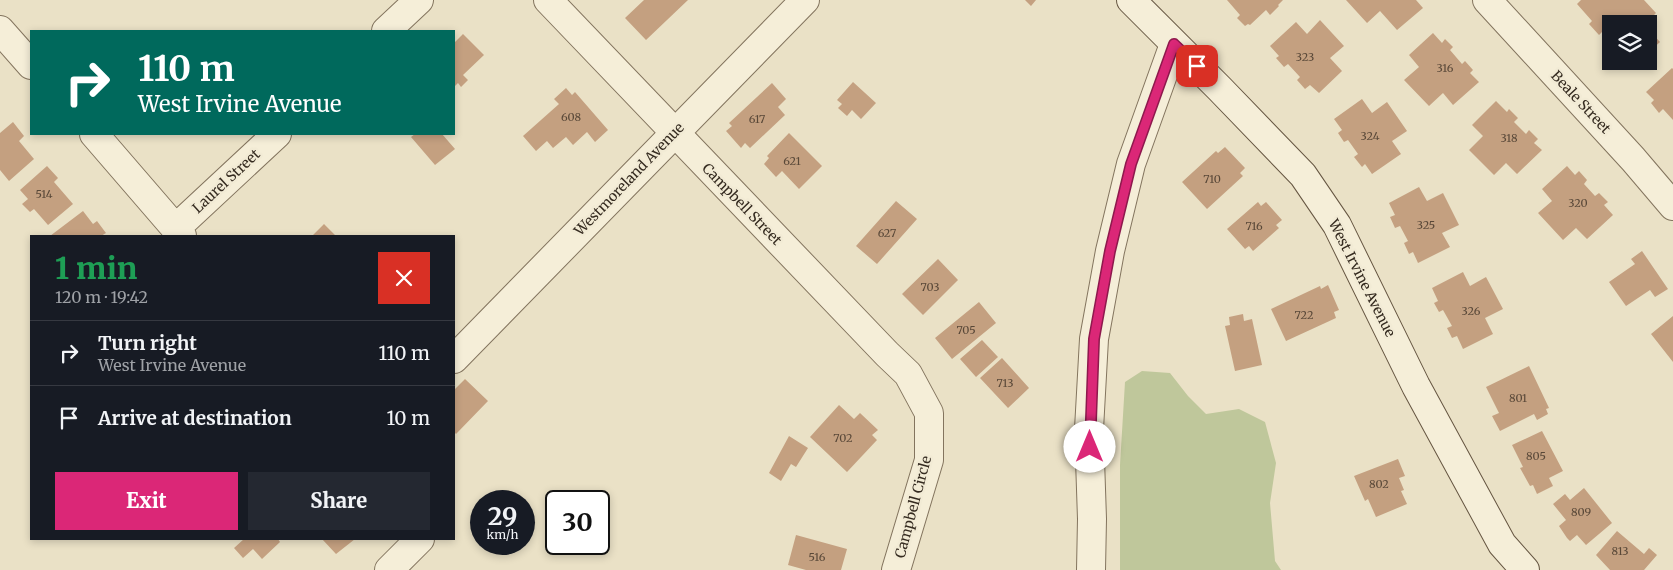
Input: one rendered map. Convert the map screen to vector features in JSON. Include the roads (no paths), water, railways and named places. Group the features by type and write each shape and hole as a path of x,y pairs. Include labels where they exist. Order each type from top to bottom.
{"street":[{"path":"387,30 419,0"},
{"name":"Campbell Street","path":"548,0 908,374 929,413"},
{"name":"Westmoreland Avenue","path":"455,358 805,0"},
{"name":"Beale Street","path":"1487,0 1633,159 1673,206"},
{"name":"West Irvine Avenue","path":"1133,1 1302,175 1337,225 1416,386 1502,544 1525,570"},
{"path":"0,30 30,64"},
{"path":"1091,570 1090,429 1094,339 1110,251 1131,164 1174,44"},
{"path":"95,135 178,233"},
{"name":"Laurel Street","path":"178,233 276,135"},
{"name":"Campbell Circle","path":"896,570 929,460 929,413"}]}
